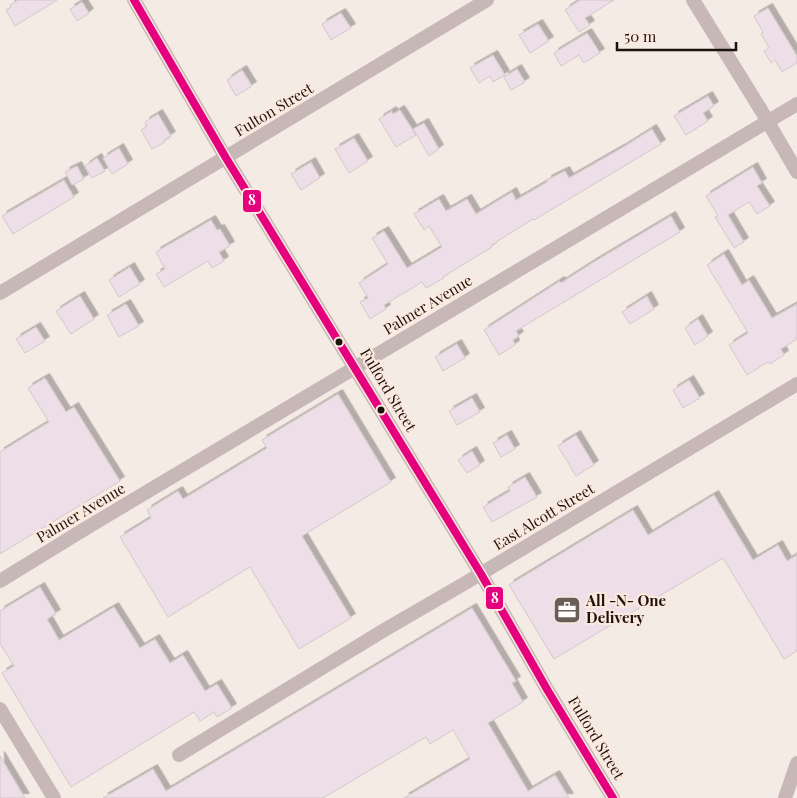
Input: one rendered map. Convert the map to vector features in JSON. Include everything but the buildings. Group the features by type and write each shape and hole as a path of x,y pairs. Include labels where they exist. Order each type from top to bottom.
{"street":[{"name":"Fulford Street","path":"134,0 226,158 481,574 548,691 613,798"},
{"name":"Fulton Street","path":"0,292 487,0"},
{"path":"693,0 797,172"},
{"name":"Palmer Avenue","path":"0,581 797,104"},
{"name":"East Alcott Street","path":"178,755 797,384"},
{"path":"0,709 54,798"},
{"path":"784,798 797,763"}],"transit line":[{"name":"8","path":"134,0 226,158 481,574 548,691 613,798"}],"place":[{"name":"All -N- One Delivery","path":"567,610"}]}
